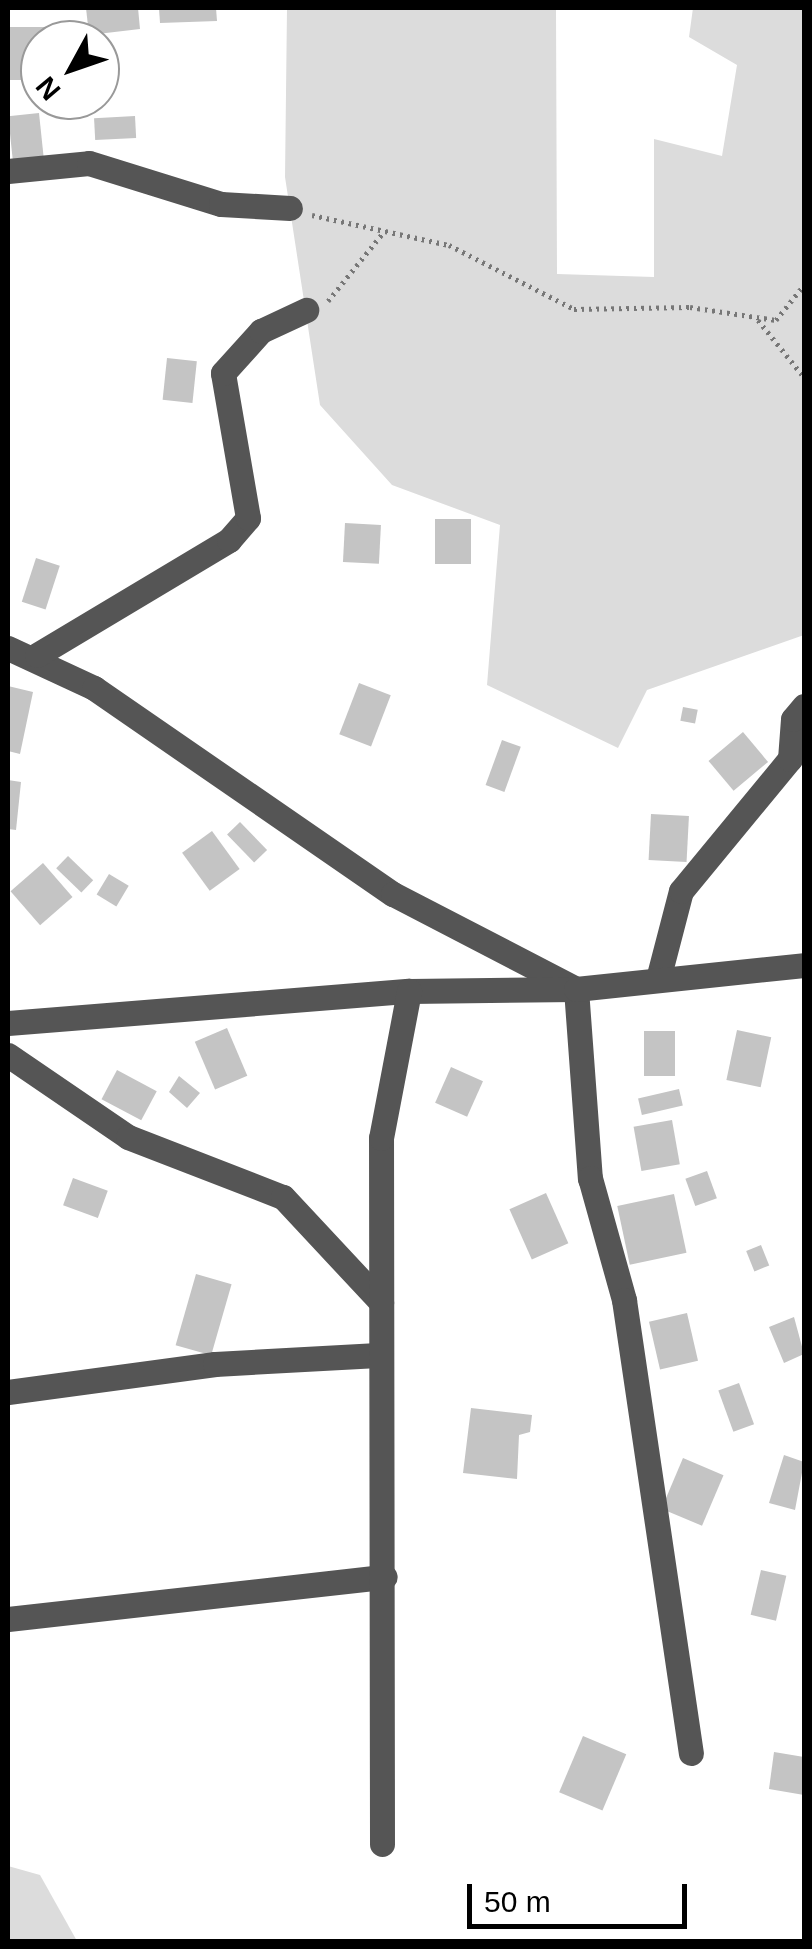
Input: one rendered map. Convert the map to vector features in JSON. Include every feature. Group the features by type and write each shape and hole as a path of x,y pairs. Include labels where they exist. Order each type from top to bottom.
{"street":[{"path":"8,172 89,162 221,204 290,208"},
{"path":"37,655 229,540 248,518 224,373 261,331 306,310"},
{"path":"8,648 37,655 392,894 576,990"},
{"path":"658,978 681,891 790,759 793,719 804,706"},
{"path":"8,1023 409,991 576,990 804,965"},
{"path":"576,990 590,1178 624,1300 691,1752"},
{"path":"382,1844 384,1578 378,1355 381,1138 409,991"},
{"path":"8,1055 128,1137 283,1197 381,1302"},
{"path":"8,1392 215,1364 378,1355"},
{"path":"8,1619 384,1578"}],"path":[{"path":"290,208 382,234 450,245 574,309 690,308 776,320 804,285"},
{"path":"306,310 328,301 382,234"},
{"path":"758,320 804,377"}],"shaded area":[{"path":"287,8 556,8 557,274 654,277 654,139 722,156 737,65 689,37 693,8 804,8 804,635 647,690 618,748 487,685 500,525 392,485 320,405 285,177"},
{"path":"8,1866 40,1875 77,1941 8,1941"}],"building":[{"path":"86,8 138,8 140,29 120,31 120,20 87,20"},
{"path":"159,8 216,8 217,21 160,23"},
{"path":"8,27 20,27 20,80 8,80"},
{"path":"8,116 40,120 44,158 13,161"},
{"path":"135,116 136,138 95,140 94,120"},
{"path":"167,358 197,361 192,403 163,400"},
{"path":"435,519 471,519 471,564 435,564"},
{"path":"345,523 381,525 379,564 343,562"},
{"path":"36,558 60,566 46,609 22,602"},
{"path":"359,683 391,695 371,747 339,734"},
{"path":"8,686 33,692 20,754 8,751"},
{"path":"683,707 698,710 695,724 680,721"},
{"path":"743,732 768,762 734,791 709,761"},
{"path":"502,740 521,747 504,792 486,785"},
{"path":"8,780 21,782 16,830 8,829"},
{"path":"651,814 689,816 687,862 649,860"},
{"path":"240,822 267,850 254,863 227,835"},
{"path":"212,831 240,869 210,891 182,853"},
{"path":"68,856 93,880 81,893 56,868"},
{"path":"43,863 73,897 40,925 11,891"},
{"path":"109,874 129,886 116,906 97,895"},
{"path":"227,1028 247,1076 215,1090 195,1042"},
{"path":"737,1030 771,1037 761,1087 726,1080"},
{"path":"644,1031 675,1031 675,1076 644,1076"},
{"path":"451,1067 483,1081 467,1117 435,1103"},
{"path":"117,1070 157,1091 141,1120 102,1099"},
{"path":"179,1076 200,1093 187,1108 169,1092"},
{"path":"679,1089 683,1106 642,1115 638,1098"},
{"path":"672,1120 680,1164 641,1171 634,1127"},
{"path":"707,1171 717,1198 695,1206 685,1179"},
{"path":"73,1178 108,1191 98,1218 63,1205"},
{"path":"546,1193 568,1243 532,1260 509,1209"},
{"path":"674,1194 686,1253 630,1265 617,1206"},
{"path":"761,1245 769,1265 754,1271 746,1251"},
{"path":"196,1274 232,1284 211,1355 176,1345"},
{"path":"687,1313 698,1361 660,1370 649,1322"},
{"path":"794,1317 804,1354 784,1363 769,1327"},
{"path":"739,1383 754,1424 733,1432 718,1391"},
{"path":"471,1408 532,1415 530,1432 519,1435 517,1479 463,1473"},
{"path":"784,1455 804,1462 795,1510 769,1503"},
{"path":"683,1458 724,1475 702,1526 662,1509"},
{"path":"761,1570 786,1576 776,1621 751,1615"},
{"path":"583,1736 626,1754 602,1811 559,1792"},
{"path":"774,1752 804,1757 804,1795 769,1789"}]}
